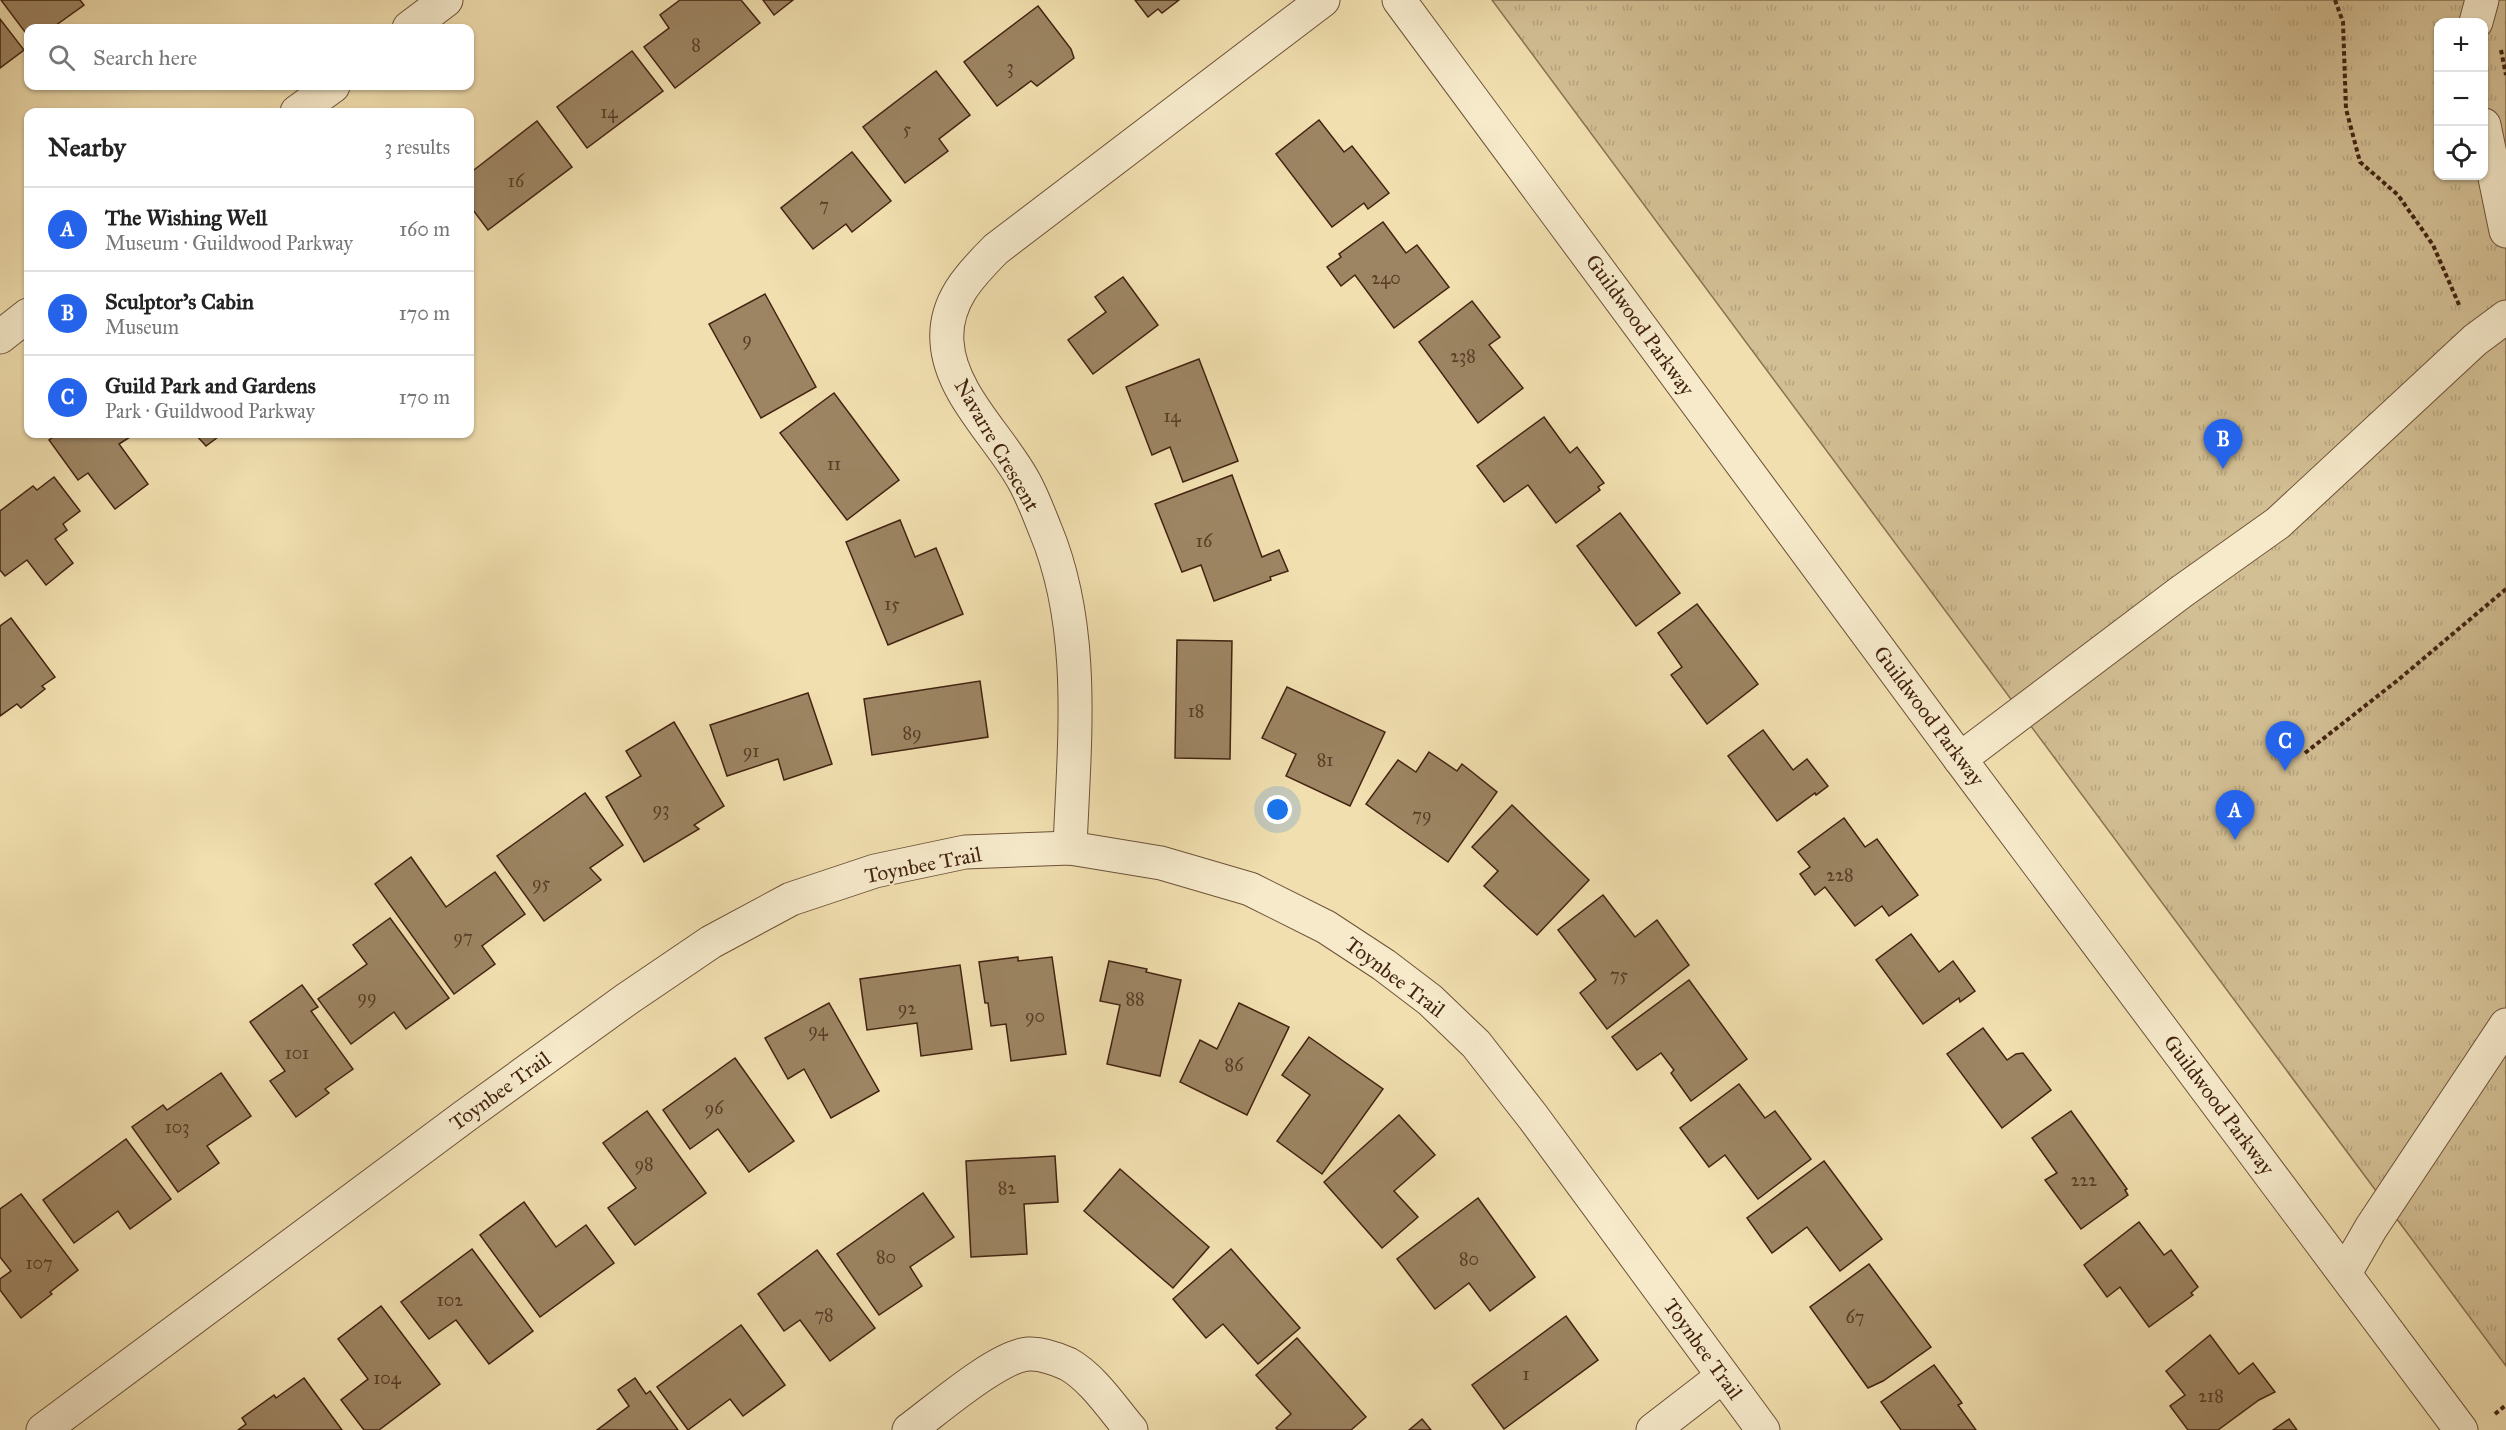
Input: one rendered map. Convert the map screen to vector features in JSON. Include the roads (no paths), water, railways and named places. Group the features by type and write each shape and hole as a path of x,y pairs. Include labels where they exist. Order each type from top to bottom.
{"street":[{"path":"414,24 447,0"},
{"name":"Navarre Crescent","path":"1070,848 1074,710 1073,653 1062,582 1047,533 1025,483 964,392 952,366 947,343 948,320 956,296 971,274 996,249 1323,0"},
{"name":"Guildwood Parkway","path":"1399,0 1960,759 2461,1430"},
{"path":"2477,18 2482,0"},
{"path":"303,108 327,90"},
{"path":"2484,126 2506,231"},
{"path":"1960,759 2181,592 2278,523 2475,340 2506,317"},
{"path":"0,337 24,318"},
{"name":"Toynbee Trail","path":"43,1430 426,1144 627,999 711,942 791,899 875,871 965,852 1070,848 1161,863 1250,889 1326,927 1384,964 1430,1000 1476,1044 1533,1117 1763,1430"},
{"path":"2344,1273 2371,1228 2506,1025"},
{"path":"909,1430 1005,1361 1027,1354 1048,1356 1069,1365 1088,1380 1131,1430"},
{"path":"1653,1430 1723,1376"}],"place":[{"name":"Sculptor's Cabin","path":"2223,469"},
{"name":"Guild Park and Gardens","path":"2285,771"},
{"name":"The Wishing Well","path":"2235,840"}]}
